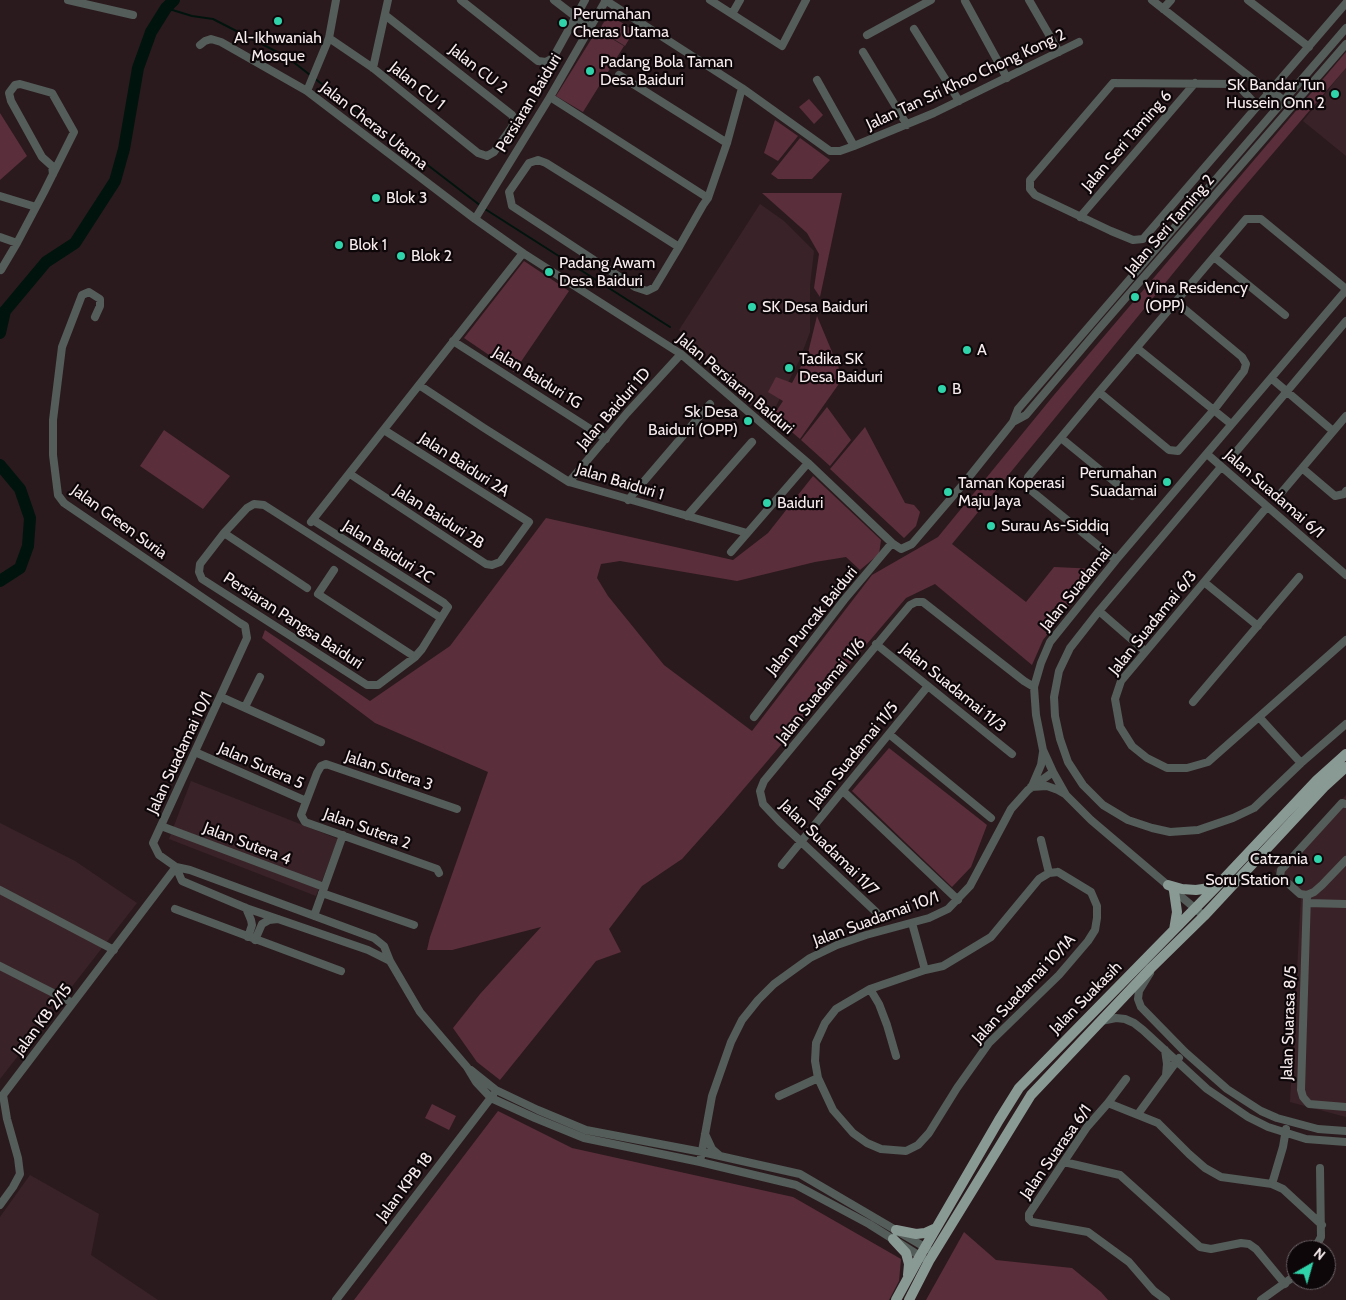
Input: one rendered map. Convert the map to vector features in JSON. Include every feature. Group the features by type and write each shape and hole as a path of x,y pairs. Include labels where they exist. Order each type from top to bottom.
{"main road":[{"name":"Jalan Suakasih","path":"896,1300 922,1251 1019,1088 1195,909 1317,780 1346,754"},
{"name":"Jalan Suakasih","path":"909,1300 932,1257 1031,1095 1151,968 1204,916 1324,787 1346,767"},
{"path":"1173,931 1177,912 1171,888 1196,890 1216,887"},
{"path":"894,1234 925,1233 937,1227"},
{"path":"894,1234 906,1253 909,1264 908,1278"}],"street":[{"path":"68,0 133,15"},
{"path":"307,91 329,38 336,0"},
{"path":"373,68 388,0"},
{"path":"461,0 538,61 546,62 553,58 586,0"},
{"path":"554,0 589,27"},
{"path":"606,0 742,88 727,144 708,198 679,247 655,287 647,291 635,286 512,206 510,192 529,163 538,160 546,163 679,247"},
{"name":"Persiaran Baiduri","path":"475,219 550,97 606,0"},
{"path":"710,0 782,46 806,0"},
{"path":"732,14 740,0"},
{"path":"867,35 931,0"},
{"path":"1029,0 1059,52"},
{"path":"1152,0 1290,109"},
{"path":"1163,9 1171,0"},
{"path":"1248,0 1309,47"},
{"path":"965,1 1007,78"},
{"path":"1257,106 1238,84 1113,83 1030,180 1030,189 1035,195 1080,217 1133,240 1143,239 1346,3"},
{"name":"Jalan CU 2","path":"385,15 512,115 514,120 512,127 494,152 486,156"},
{"name":"Jalan Seri Taming 2","path":"892,544 901,549 912,544 1013,422 1018,408 1346,28"},
{"path":"914,29 959,101"},
{"name":"Jalan CU 1","path":"329,38 373,68 478,153 486,156"},
{"name":"Jalan Cheras Utama","path":"200,45 211,39 220,42 307,91 475,219"},
{"name":"Jalan Tan Sri Khoo Chong Kong 2","path":"742,88 830,151 835,151 854,146 959,101 1079,42"},
{"name":"Jalan Seri Taming 2","path":"1013,422 1026,415 1346,44"},
{"path":"863,52 907,124"},
{"path":"619,75 727,144"},
{"path":"817,80 854,146"},
{"path":"0,270 17,243 53,174 74,132 52,93 20,84 15,85 9,93 42,157 52,166 53,174"},
{"name":"Jalan Seri Taming 6","path":"1080,217 1195,84"},
{"path":"550,97 708,198"},
{"path":"0,196 36,207"},
{"name":"Jalan Persiaran Baiduri","path":"475,219 681,354 808,464 892,544"},
{"path":"1116,560 1028,488 1028,477 1099,392 1246,219 1261,219 1346,289"},
{"path":"0,237 17,243"},
{"path":"441,618 305,530 523,252"},
{"path":"1214,257 1285,315"},
{"name":"Jalan Suadamai","path":"1204,916 1091,820 1066,795 1043,750 1036,715 1034,687 1050,642 1116,560 1346,289"},
{"name":"Jalan Green Suria","path":"95,317 100,306 100,299 89,292 82,295 64,338 53,420 57,488 61,500 245,626 246,643"},
{"path":"1099,392 1169,450 1178,450 1213,411 1244,371 1246,364 1242,357 1176,302"},
{"path":"1230,459 1346,321"},
{"name":"Jalan Baiduri 1G","path":"453,342 606,439"},
{"path":"1137,348 1231,424"},
{"name":"Jalan Baiduri 1D","path":"569,482 681,354"},
{"path":"1271,378 1333,431"},
{"name":"Jalan Baiduri 1","path":"419,385 569,482 747,533"},
{"path":"628,500 710,404"},
{"path":"1276,499 1346,416"},
{"name":"Jalan Baiduri 2A","path":"384,430 529,522"},
{"path":"1061,438 1132,496"},
{"path":"687,516 752,442"},
{"name":"Jalan Suadamai 6/1","path":"1207,454 1346,575"},
{"path":"731,552 808,464"},
{"path":"1221,467 1099,610 1070,648 1059,671 1054,697 1058,731 1068,762 1082,785 1103,804 1128,820 1170,832 1198,830 1233,818 1254,808 1301,763 1346,724"},
{"path":"1302,468 1335,496 1344,494 1346,491"},
{"name":"Jalan Baiduri 2B","path":"350,474 486,564 492,565 500,562 529,522"},
{"name":"Persiaran Pangsa Baiduri","path":"305,530 264,504 254,504 247,508 224,533 200,564 199,572 202,579 367,685 378,685 415,657 448,607"},
{"name":"Jalan Suadamai 6/3","path":"1267,507 1121,681 1115,699 1120,727 1132,746 1147,758 1167,768 1208,762 1346,640"},
{"name":"Jalan Baiduri 2C","path":"313,520 448,607"},
{"path":"224,533 307,588"},
{"name":"Jalan Puncak Baiduri","path":"754,717 844,600 892,544"},
{"path":"334,570 318,594 415,657"},
{"path":"1193,702 1299,577"},
{"path":"1204,582 1258,626"},
{"name":"Jalan Suadamai 11/6","path":"763,804 760,792 764,781 876,644 910,605 916,602 923,602 1034,687"},
{"path":"1099,610 1146,651"},
{"name":"Jalan Suadamai 10/1","path":"246,643 225,699 196,752 153,843 159,855 176,867 190,870 374,938 384,946 390,961 420,1012 491,1098 584,1138 700,1162 796,1185 894,1234"},
{"name":"Jalan Suadamai 11/3","path":"876,644 1012,754"},
{"path":"245,708 260,676"},
{"name":"Jalan Suadamai 11/5","path":"782,865 928,686"},
{"path":"225,699 321,742"},
{"path":"1259,717 1301,763"},
{"path":"889,734 991,818"},
{"path":"1043,750 1041,765 1031,787 1047,786 1066,795"},
{"name":"Jalan Sutera 5","path":"196,752 306,801"},
{"name":"Jalan Sutera 3","path":"318,773 323,764 326,764 456,809"},
{"name":"Jalan Suadamai 10/1","path":"700,1162 712,1096 731,1042 742,1020 774,984 810,958 837,944 929,918 948,909 970,886 1011,809 1031,787 1053,772"},
{"name":"Jalan Sutera 2","path":"318,773 301,815 305,822 437,869 439,873"},
{"path":"842,791 958,900"},
{"path":"1346,804 1342,803 1281,870 1280,876 1307,899 1346,904"},
{"name":"Jalan Suadamai 11/7","path":"763,804 876,912"},
{"name":"Jalan Sutera 4","path":"161,826 414,925"},
{"path":"314,916 325,891 343,835"},
{"path":"1041,840 1049,873"},
{"path":"1307,899 1346,860"},
{"name":"Jalan Suadamai 10/1","path":"176,867 182,881 246,908 368,950 390,961"},
{"name":"Jalan KB 2/15","path":"0,1205 20,1174 3,1095 176,867"},
{"name":"Jalan Suadamai 10/1A","path":"1058,872 1091,892 1097,906 1095,930 1059,976 989,1043 957,1088 929,1133 918,1145 906,1151 881,1149 866,1143 853,1133 833,1110 818,1078 815,1061 816,1043 825,1023 836,1009 870,989 925,970 942,966 991,936 1039,879 1049,873 1058,872"},
{"path":"0,890 114,950"},
{"name":"Jalan Suarasa 8/5","path":"1307,899 1301,1090 1308,1104 1346,1107"},
{"path":"246,908 251,920 251,939"},
{"path":"175,909 251,939 342,971"},
{"path":"251,939 262,924 269,920 280,919"},
{"path":"912,923 925,970"},
{"path":"0,966 73,1004"},
{"path":"1151,968 1148,977 1139,991 1138,999 1141,1007 1186,1052 1227,1089 1261,1111 1277,1118 1318,1129 1346,1131"},
{"path":"870,989 885,1018 896,1056"},
{"path":"1101,1021 1116,1018 1124,1019 1143,1030 1207,1089 1229,1106 1268,1127 1306,1139"},
{"path":"1164,1049 1167,1064 1166,1075"},
{"path":"1138,1114 1166,1075 1186,1052"},
{"name":"Jalan Suadamai 10/1","path":"467,1067 496,1090 586,1130 683,1148 800,1174 932,1257"},
{"path":"1166,1075 1176,1071 1190,1073"},
{"path":"779,1096 818,1078"},
{"name":"Jalan Suarasa 6/1","path":"1126,1079 1087,1127 1029,1214 1029,1219 1032,1222 1088,1232 1128,1262 1154,1291 1166,1300"},
{"name":"Jalan KPB 18","path":"336,1300 496,1090"},
{"name":"Jalan Suarasa 6/1","path":"1108,1103 1158,1123 1205,1168 1221,1177 1272,1184 1283,1189 1322,1225"},
{"path":"1272,1184 1286,1133 1286,1128 1277,1118"},
{"path":"1268,1127 1280,1140 1283,1147"},
{"path":"683,1148 693,1146 705,1134"},
{"path":"705,1134 712,1149 721,1156"},
{"path":"1283,1147 1291,1141 1306,1139 1346,1142"},
{"path":"1064,1162 1120,1175 1200,1246 1212,1249 1241,1243 1249,1244 1256,1249 1285,1284 1261,1300"},
{"path":"1319,1240 1322,1225 1320,1168"}],"shaded area":[{"path":"609,14 634,31 625,46 599,30"},
{"name":"Padang Bola Taman Desa Baiduri","path":"597,30 624,46 583,112 556,96"},
{"path":"1346,52 1346,68 1233,200 952,544 1026,602 1054,567 1098,569 1043,640 1032,665 935,584 906,598 682,859 642,886 609,929 621,952 596,961 500,1080 477,1062 453,1028 480,994 541,927 452,950 427,950 488,772 375,723 262,638 265,630 370,701 450,646 546,518 733,560 768,533 813,476 881,540 879,554 860,570 846,557 815,562 737,581 620,561 601,564 597,578 608,596 664,665 752,731 872,575 938,537 1054,395"},
{"name":"SK Bandar Tun Hussein Onn 2","path":"1346,68 1346,156 1303,121"},
{"path":"809,99 823,115 814,124 799,107"},
{"path":"0,113 27,156 0,180"},
{"path":"775,120 798,136 778,161 764,153"},
{"path":"800,138 830,160 812,179 778,179 771,174"},
{"path":"762,193 842,193 820,297 814,288 819,254 807,233"},
{"name":"SK Desa Baiduri","path":"760,204 784,221 814,251 810,285 810,332 799,361 770,418 740,398 679,330"},
{"path":"524,261 569,291 514,372 464,338"},
{"path":"817,316 843,378 800,439 773,416 783,401 768,392 776,377 792,383 808,353"},
{"path":"827,407 851,440 830,466 801,440"},
{"path":"865,427 905,503 914,505 920,512 916,526 904,538 830,469"},
{"path":"164,430 230,476 203,509 140,466"},
{"path":"889,748 987,825 971,867 952,887 852,791"},
{"path":"191,781 338,839 316,896 169,839"},
{"path":"1346,795 1346,1117 1290,1102 1301,896 1274,871"},
{"path":"0,823 75,861 137,903 0,1079"},
{"path":"432,1104 456,1116 449,1130 425,1118"},
{"path":"498,1111 572,1148 793,1197 901,1259 899,1281 889,1300 354,1300"},
{"path":"30,1175 99,1214 91,1255 158,1300 0,1300 0,1217"},
{"path":"964,1232 996,1260 1072,1268 1108,1300 926,1300"}],"waterway":[{"path":"0,333 5,311 46,262 75,243 115,181 124,149 138,68 151,32 166,8 174,0"},
{"path":"166,8 192,16 213,19 287,57 310,75"},
{"path":"314,78 481,206"},
{"path":"485,209 670,327"},
{"path":"0,465 20,489 30,518 28,546 20,568 0,581"}],"place":[{"name":"Al-Ikhwaniah Mosque","path":"278,21"},
{"name":"Perumahan Cheras Utama","path":"563,23"},
{"name":"Padang Bola Taman Desa Baiduri","path":"590,71"},
{"name":"SK Bandar Tun Hussein Onn 2","path":"1335,94"},
{"name":"Blok 3","path":"376,198"},
{"name":"Blok 1","path":"339,245"},
{"name":"Blok 2","path":"401,256"},
{"name":"Padang Awam Desa Baiduri","path":"549,272"},
{"name":"Vina Residency (OPP)","path":"1135,297"},
{"name":"SK Desa Baiduri","path":"752,307"},
{"name":"A","path":"967,350"},
{"name":"Tadika SK Desa Baiduri","path":"789,368"},
{"name":"B","path":"942,389"},
{"name":"Sk Desa Baiduri (OPP)","path":"748,421"},
{"name":"Perumahan Suadamai","path":"1167,482"},
{"name":"Taman Koperasi Maju Jaya","path":"948,492"},
{"name":"Baiduri","path":"767,503"},
{"name":"Surau As-Siddiq","path":"991,526"},
{"name":"Catzania","path":"1318,859"},
{"name":"Soru Station","path":"1299,880"}]}
